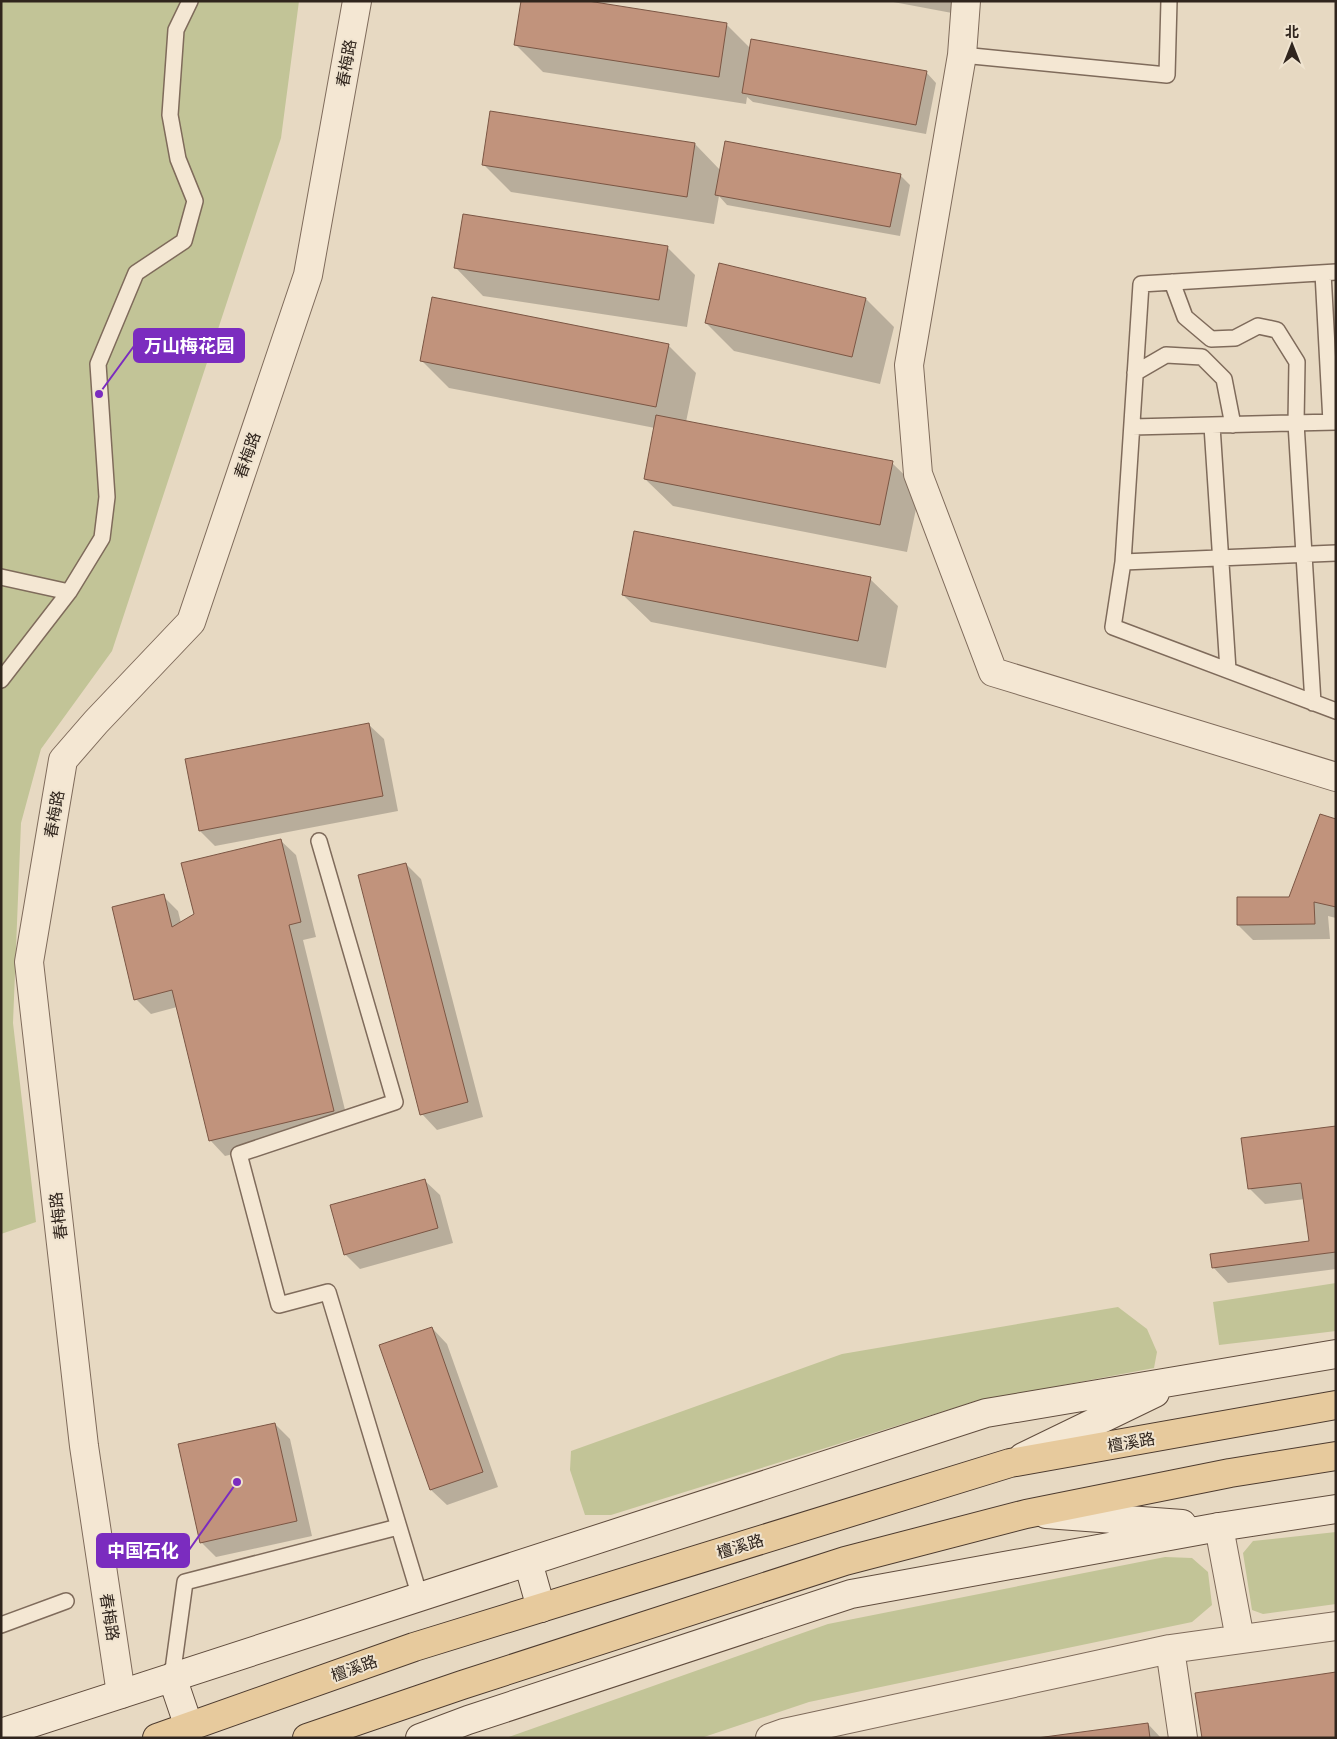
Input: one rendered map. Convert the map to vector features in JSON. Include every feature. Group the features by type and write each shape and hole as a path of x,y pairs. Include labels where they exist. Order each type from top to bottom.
{"main road":[{"name":"檀溪路","path":"157,1738 414,1647 1010,1463 1336,1405"},
{"path":"307,1738 462,1684 845,1561 1034,1513 1230,1473 1336,1456"}],"street":[{"name":"春梅路","path":"121,1694 84,1446 28,962 63,760 96,722 191,622 308,275 356,1"},
{"path":"966,1 962,55 909,364 918,474 993,672 1336,777"},
{"path":"1,1733 986,1413 1336,1354"},
{"path":"1010,1463 1184,1380"},
{"path":"420,1738 459,1731 851,1594 1219,1527 1336,1509"},
{"path":"1034,1513 1219,1527"},
{"path":"1219,1527 1240,1640"},
{"path":"528,1562 541,1608"},
{"path":"794,1577 807,1608"},
{"path":"770,1738 803,1729 1170,1649 1336,1626"},
{"path":"1170,1649 1183,1738"},
{"path":"172,1677 189,1727"}],"lane":[{"path":"1,680 69,592 102,538 107,497 98,364 136,273 184,241 195,201 178,159 170,115 176,30 190,1"},
{"path":"962,55 1167,75 1170,1"},
{"path":"1132,427 1334,422 1329,273 1141,284 1123,562 1113,627 1336,712"},
{"path":"1172,282 1185,317 1211,339 1235,338 1258,326 1278,330 1297,362 1296,423 1313,703"},
{"path":"1135,373 1166,355 1202,357 1224,379 1233,425"},
{"path":"1212,426 1228,670"},
{"path":"1123,562 1336,553"},
{"path":"1,577 69,592"},
{"path":"319,840 395,1102 238,1154 279,1305 328,1292 420,1597"},
{"path":"172,1677 185,1582 398,1527"},
{"path":"1,1625 66,1601"}],"green space":[{"path":"1,1 299,1 281,138 112,651 41,749 21,823 13,1023 36,1222 1,1234"},
{"path":"1336,1283 1336,1331 1219,1345 1213,1302"},
{"path":"1118,1307 1147,1329 1157,1352 1154,1368 973,1402 611,1515 585,1515 570,1470 571,1451 842,1354"},
{"path":"1336,1532 1336,1604 1263,1614 1252,1610 1243,1553 1253,1541"},
{"path":"1165,1557 1192,1558 1208,1572 1212,1605 1192,1622 809,1702 701,1738 506,1738 828,1624"}],"building":[{"path":"521,1 588,1 727,23 719,77 514,45"},
{"path":"751,39 927,71 916,125 742,93"},
{"path":"490,111 695,143 687,197 482,165"},
{"path":"725,141 901,174 890,227 715,195"},
{"path":"463,214 668,246 659,300 454,268"},
{"path":"719,263 866,298 852,357 705,323"},
{"path":"432,297 669,344 656,407 420,361"},
{"path":"656,415 893,461 880,525 644,479"},
{"path":"634,531 871,577 858,641 622,595"},
{"path":"369,723 383,796 199,831 185,759"},
{"path":"1320,814 1336,819 1336,907 1314,902 1315,924 1237,925 1237,897 1289,897"},
{"path":"281,839 301,922 289,925 334,1111 209,1141 172,990 134,1000 112,907 164,894 172,927 194,914 181,863"},
{"path":"406,863 468,1102 420,1115 358,875"},
{"path":"1336,1126 1336,1252 1212,1268 1210,1254 1309,1241 1301,1183 1248,1189 1241,1138"},
{"path":"425,1179 438,1228 344,1255 330,1205"},
{"path":"432,1327 483,1472 430,1490 379,1345"},
{"path":"275,1423 297,1521 200,1543 178,1444"},
{"path":"1336,1672 1336,1738 1202,1738 1195,1693"},
{"path":"1148,1723 1150,1738 1037,1738"}],"place":[{"name":"万山梅花园","path":"99,394"},
{"name":"中国石化","path":"237,1482"}]}
